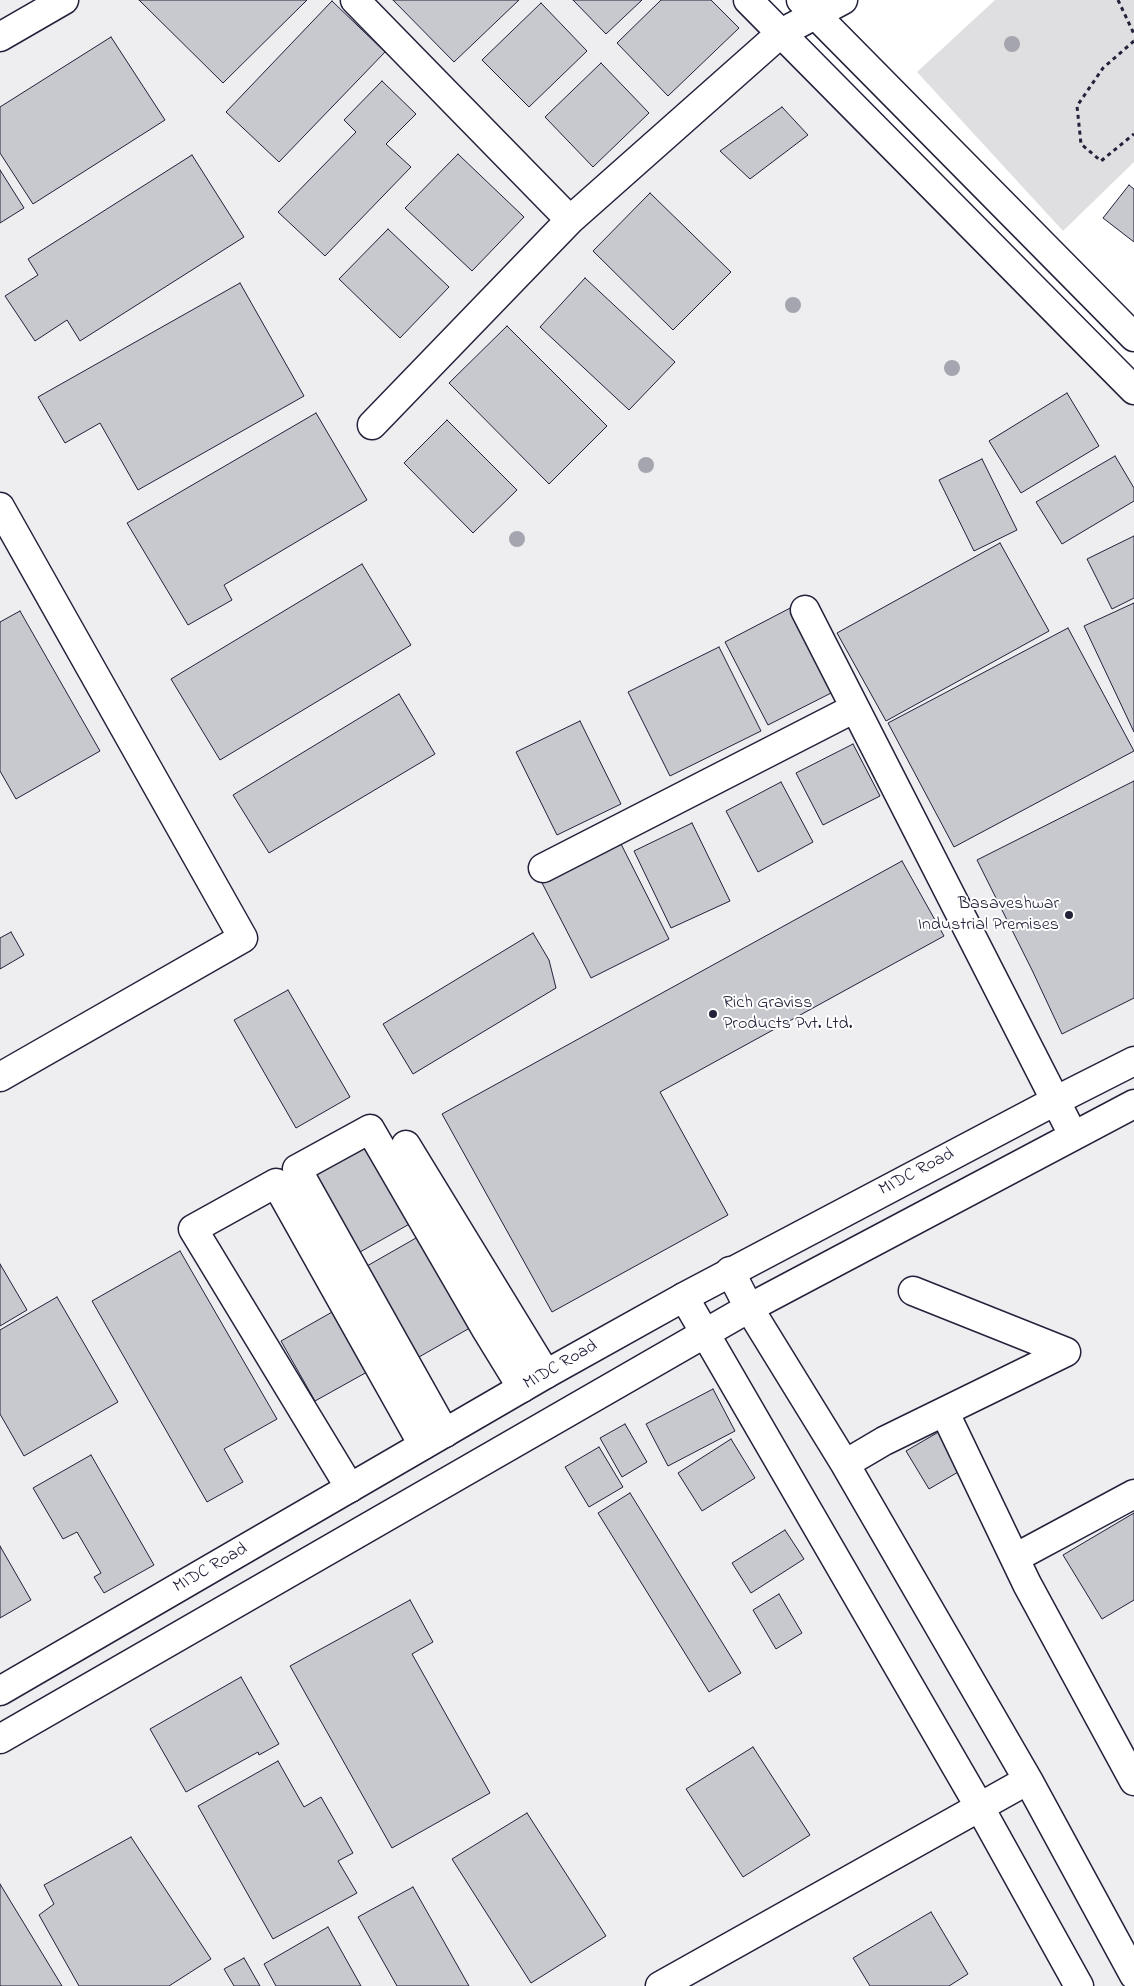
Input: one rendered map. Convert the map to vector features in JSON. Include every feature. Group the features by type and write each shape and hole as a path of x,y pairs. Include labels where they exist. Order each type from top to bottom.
{"main road":[{"path":"0,37 64,0"},
{"path":"355,0 570,220"},
{"path":"748,0 1134,390"},
{"path":"372,425 570,220 808,8 843,0"},
{"path":"808,8 1134,337"},
{"path":"0,507 10,550 243,938 0,1077"},
{"path":"805,610 1073,1135"},
{"path":"543,868 855,708"},
{"name":"MIDC Road","path":"0,1691 546,1374 730,1271 1056,1100 1134,1062"},
{"path":"0,1739 749,1308 1134,1104"},
{"path":"434,1439 297,1169 370,1129 522,1388"},
{"path":"406,1145 546,1374"},
{"path":"350,1488 193,1229 276,1182 434,1439"},
{"path":"730,1271 749,1308 845,1464 1028,1780 1134,1975"},
{"path":"845,1464 884,1441 1066,1352 913,1290"},
{"path":"684,1297 979,1806 1079,1986"},
{"path":"944,1413 1015,1558 1134,1781"},
{"path":"1015,1558 1134,1494"},
{"path":"660,1986 1028,1780"}],"path":[{"path":"1118,0 1134,34"},
{"path":"1134,41 1103,68 1077,106 1081,144 1100,161 1134,134"}],"shaded area":[{"path":"0,0 761,0 1134,398 1134,1986 0,1986"},
{"path":"995,0 1134,0 1134,162 1063,231 917,72"}],"building":[{"path":"139,0 307,0 223,83"},
{"path":"393,0 519,0 454,62"},
{"path":"573,0 642,0 606,34"},
{"path":"661,0 711,0 739,28 668,96 617,43"},
{"path":"332,1 385,52 279,162 226,112"},
{"path":"541,3 587,51 529,107 482,60"},
{"path":"111,37 165,120 33,204 0,153 0,107"},
{"path":"601,63 649,113 593,167 545,117"},
{"path":"382,81 416,114 386,144 411,167 325,256 278,212 356,132 344,120"},
{"path":"782,107 808,135 750,179 720,151"},
{"path":"458,154 524,217 472,271 405,208"},
{"path":"192,155 244,237 80,341 67,320 35,341 5,296 38,275 28,259"},
{"path":"0,170 24,208 0,223"},
{"path":"1129,185 1134,189 1134,242 1103,218"},
{"path":"650,193 731,272 673,330 593,251"},
{"path":"388,229 449,287 400,338 339,279"},
{"path":"585,278 675,362 629,410 540,327"},
{"path":"240,283 304,396 138,490 100,423 65,443 38,397"},
{"path":"507,326 607,426 549,484 449,383"},
{"path":"1067,393 1099,446 1021,493 989,441"},
{"path":"316,413 367,500 224,585 232,600 188,625 127,523"},
{"path":"447,420 517,490 473,533 404,463"},
{"path":"1115,456 1134,488 1134,501 1062,544 1036,502"},
{"path":"982,459 1017,530 974,551 939,480"},
{"path":"1134,536 1134,598 1112,609 1087,559"},
{"path":"1000,543 1049,631 886,721 837,633"},
{"path":"362,564 411,645 220,760 171,679"},
{"path":"1134,603 1134,732 1084,626"},
{"path":"796,605 839,689 768,725 725,642"},
{"path":"20,611 100,751 16,799 0,771 0,622"},
{"path":"1068,628 1134,751 954,847 888,723"},
{"path":"719,647 761,731 670,776 628,692"},
{"path":"399,694 435,754 269,853 233,795"},
{"path":"580,721 621,804 557,835 516,752"},
{"path":"853,744 880,796 823,825 796,773"},
{"name":"Basaveshwar Industrial Premises","path":"1134,781 1134,998 1062,1034 977,860"},
{"path":"781,782 813,842 758,872 726,811"},
{"path":"692,823 730,901 671,928 634,851"},
{"path":"620,842 669,939 591,978 541,881"},
{"name":"Rich Graviss Products Pvt. Ltd.","path":"902,861 944,936 660,1092 728,1215 552,1312 442,1114"},
{"path":"11,932 24,955 0,969 0,938"},
{"path":"533,933 549,960 556,988 413,1074 383,1024"},
{"path":"288,990 350,1097 296,1128 234,1020"},
{"path":"367,1143 413,1222 353,1256 308,1177"},
{"path":"423,1234 475,1325 412,1361 360,1270"},
{"path":"180,1251 277,1419 224,1449 243,1482 207,1502 92,1301"},
{"path":"0,1264 27,1310 0,1326"},
{"path":"57,1297 118,1402 24,1456 0,1414 0,1330"},
{"path":"341,1307 376,1367 315,1401 281,1341"},
{"path":"713,1389 735,1431 668,1466 646,1424"},
{"path":"625,1424 647,1462 622,1477 600,1438"},
{"path":"942,1430 965,1468 929,1489 906,1451"},
{"path":"731,1439 755,1478 702,1511 678,1473"},
{"path":"599,1447 623,1487 589,1507 565,1467"},
{"path":"91,1455 154,1565 104,1593 94,1577 101,1573 77,1532 63,1539 33,1488"},
{"path":"630,1493 741,1673 709,1692 598,1513"},
{"path":"1134,1513 1134,1600 1102,1619 1063,1555"},
{"path":"785,1530 804,1559 751,1593 732,1563"},
{"path":"0,1546 31,1600 0,1618"},
{"path":"779,1594 802,1633 776,1649 753,1610"},
{"path":"410,1600 433,1642 412,1654 490,1793 392,1848 290,1666"},
{"path":"241,1677 279,1744 259,1755 258,1752 186,1792 150,1729"},
{"path":"753,1747 810,1835 743,1877 686,1789"},
{"path":"278,1761 304,1807 321,1797 353,1853 338,1861 357,1893 273,1939 198,1806"},
{"path":"527,1813 606,1936 531,1983 452,1859"},
{"path":"131,1837 211,1959 169,1986 79,1986 39,1915 54,1904 44,1885"},
{"path":"0,1884 62,1986 0,1986"},
{"path":"413,1887 469,1986 397,1986 358,1917"},
{"path":"931,1912 968,1974 949,1986 870,1986 853,1958"},
{"path":"328,1927 361,1986 276,1986 264,1964"},
{"path":"244,1958 260,1986 234,1986 224,1969"}],"place":[{"name":"Basaveshwar Industrial Premises","path":"1069,915"},
{"name":"Rich Graviss Products Pvt. Ltd.","path":"713,1014"}]}
